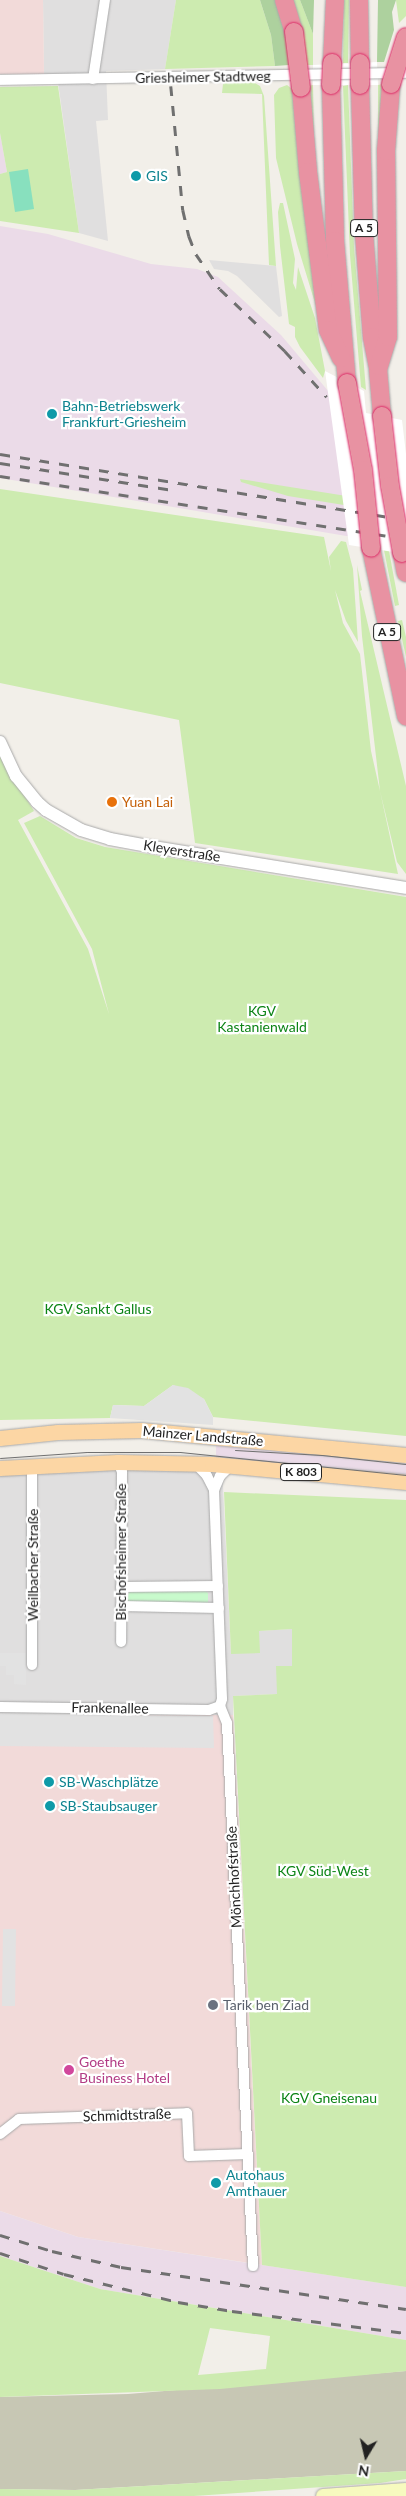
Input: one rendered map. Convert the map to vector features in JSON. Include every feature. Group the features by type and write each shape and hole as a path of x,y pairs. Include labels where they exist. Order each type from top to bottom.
{"highway":[{"path":"284,0 294,32 308,172 328,330 347,376"},
{"name":"A 5","path":"335,0 331,85 335,241 347,376 363,470 371,548 406,716"},
{"name":"A 5","path":"359,0 364,233 372,337 378,369 390,486 406,574"},
{"path":"378,369 388,337 386,152 391,84 406,37"}],"main road":[{"name":"Mainzer Landstraße","path":"0,1438 58,1432 141,1430 406,1455"},
{"name":"Mainzer Landstraße","path":"0,1468 118,1462 231,1465 406,1482"},
{"path":"322,2496 406,2490"}],"street":[{"path":"93,78 106,0"},
{"name":"Griesheimer Stadtweg","path":"0,80 406,73"},
{"name":"Kleyerstraße","path":"0,742 16,776 37,802 60,819 88,832 153,847 406,888"},
{"name":"Bischofsheimer Straße","path":"118,1462 122,1472 121,1642"},
{"path":"196,1464 207,1476 214,1490"},
{"path":"214,1490 220,1476 231,1465"},
{"name":"Weilbacher Straße","path":"32,1466 32,1665"},
{"name":"Mönchhofstraße","path":"214,1490 222,1699 220,1706 227,1723 253,2266"},
{"path":"121,1587 218,1586"},
{"path":"120,1606 219,1608"},
{"name":"Frankenallee","path":"0,1707 209,1710 220,1706"},
{"name":"Schmidtstraße","path":"0,2134 19,2119 187,2113 188,2156 248,2154"}],"shaded area":[{"path":"0,0 43,0 44,75 0,74"},
{"path":"43,0 176,0 165,69 106,71 108,120 96,121 108,241 79,233 57,75 44,75"},
{"path":"0,133 7,172 0,174"},
{"path":"0,226 48,234 151,264 197,269 218,277 281,335 329,392 406,546 0,478"},
{"path":"209,260 276,266 282,316 279,317 237,276 228,271 214,269"},
{"path":"173,1385 188,1388 204,1399 213,1417 213,1425 110,1418 113,1405 144,1406"},
{"path":"216,1442 406,1460 406,1477 216,1457"},
{"path":"222,1465 231,1654 259,1631 292,1629 292,1666 277,1694 233,1696 233,1715 0,1715 0,1475"},
{"path":"0,1653 26,1653 26,1685 14,1684 14,1675 6,1675 6,1666 0,1666"},
{"path":"0,1714 213,1716 214,1748 0,1746"},
{"path":"0,1715 233,1715 262,2265 78,2237 0,2211"},
{"path":"3,1929 16,1929 15,2006 2,2006"},
{"path":"0,2211 78,2237 406,2287 406,2340 100,2289 0,2256"},
{"path":"406,2371 406,2471 75,2490 0,2489 0,2397 128,2394"}],"green space":[{"path":"176,0 260,0 271,35 275,66 165,69"},
{"path":"260,0 277,0 285,21 289,65 275,66 271,35"},
{"path":"291,0 300,0 313,34 313,65 305,65"},
{"path":"300,0 314,0 313,34"},
{"path":"344,0 349,0 348,63 343,63"},
{"path":"378,0 396,0 392,12 394,30 384,62 377,62"},
{"path":"396,0 406,0 406,16 399,23"},
{"path":"226,82 253,82 260,86 264,96 276,266 269,265 262,94 222,93 223,84"},
{"path":"383,84 378,146 378,85"},
{"path":"287,85 292,89 298,159 319,316 297,244 276,158 274,95 279,88"},
{"path":"313,85 314,137 319,218 306,86"},
{"path":"348,85 354,247 366,390 361,387 350,255 343,86"},
{"path":"58,86 79,233 0,221 0,174 7,172 0,133 0,87"},
{"path":"28,169 34,209 15,212 9,172"},
{"path":"280,203 283,203 295,259 293,283 296,290 298,267 315,318 325,371 323,378 300,347 295,337 295,327 289,324 280,246 278,212"},
{"path":"240,479 384,502 406,515 288,496 241,482"},
{"path":"0,489 324,537 331,571 329,557 341,541 346,542 353,569 358,642 346,621 335,590 343,623 360,654 371,751 398,874 195,843 179,720 0,683"},
{"path":"384,550 389,551 399,605 395,606"},
{"path":"357,565 362,590 360,591 406,786 406,874 397,862 380,791 362,636"},
{"path":"402,620 406,637 406,657 398,621"},
{"path":"0,756 34,811 18,820 88,949 109,1014 92,949 24,823 40,816 76,838 105,847 406,897 406,1436 213,1417 204,1399 173,1385 144,1406 113,1405 110,1418 0,1420"},
{"path":"224,1492 406,1500 406,2287 262,2265 233,1696 277,1694 276,1666 292,1666 292,1629 259,1631 260,1653 231,1654"},
{"path":"131,1589 204,1590 208,1593 208,1603 204,1606 132,1604 127,1601"},
{"path":"0,2256 100,2289 406,2340 406,2371 220,2389 0,2397","holes":["210,2328 270,2336 266,2369 198,2375"]},
{"path":"406,2471 406,2479 380,2483 194,2496 0,2496 0,2489 75,2490"}],"pier":[{"path":"377,62 378,85 313,85 313,65"},
{"path":"325,371 364,391 366,413 402,420 406,454 406,554 349,545"}],"tram line":[{"path":"235,1450 322,1455 406,1464"},
{"path":"0,1458 87,1452 180,1452 406,1475"}],"railway":[{"path":"171,86 183,210 189,236 196,254 220,289 285,351 327,397"},
{"path":"0,454 406,520"},
{"path":"0,463 173,490"},
{"path":"0,476 406,539"},
{"path":"0,2235 52,2251 121,2267 406,2309"},
{"path":"0,2253 64,2274 178,2302 232,2311 406,2333"}],"place":[{"name":"GIS","path":"136,176"},
{"name":"Bahn-Betriebswerk Frankfurt-Griesheim","path":"52,414"},
{"name":"Yuan Lai","path":"112,802"},
{"name":"SB-Waschplätze","path":"49,1782"},
{"name":"SB-Staubsauger","path":"50,1806"},
{"name":"Tarik ben Ziad","path":"213,2005"},
{"name":"Goethe Business Hotel","path":"69,2070"},
{"name":"Autohaus Amthauer","path":"216,2183"}],"park label":[{"name":"KGV Kastanienwald","path":"262,1020"},
{"name":"KGV Sankt Gallus","path":"98,1309"},
{"name":"KGV Süd-West","path":"323,1871"},
{"name":"KGV Gneisenau","path":"329,2098"}]}
